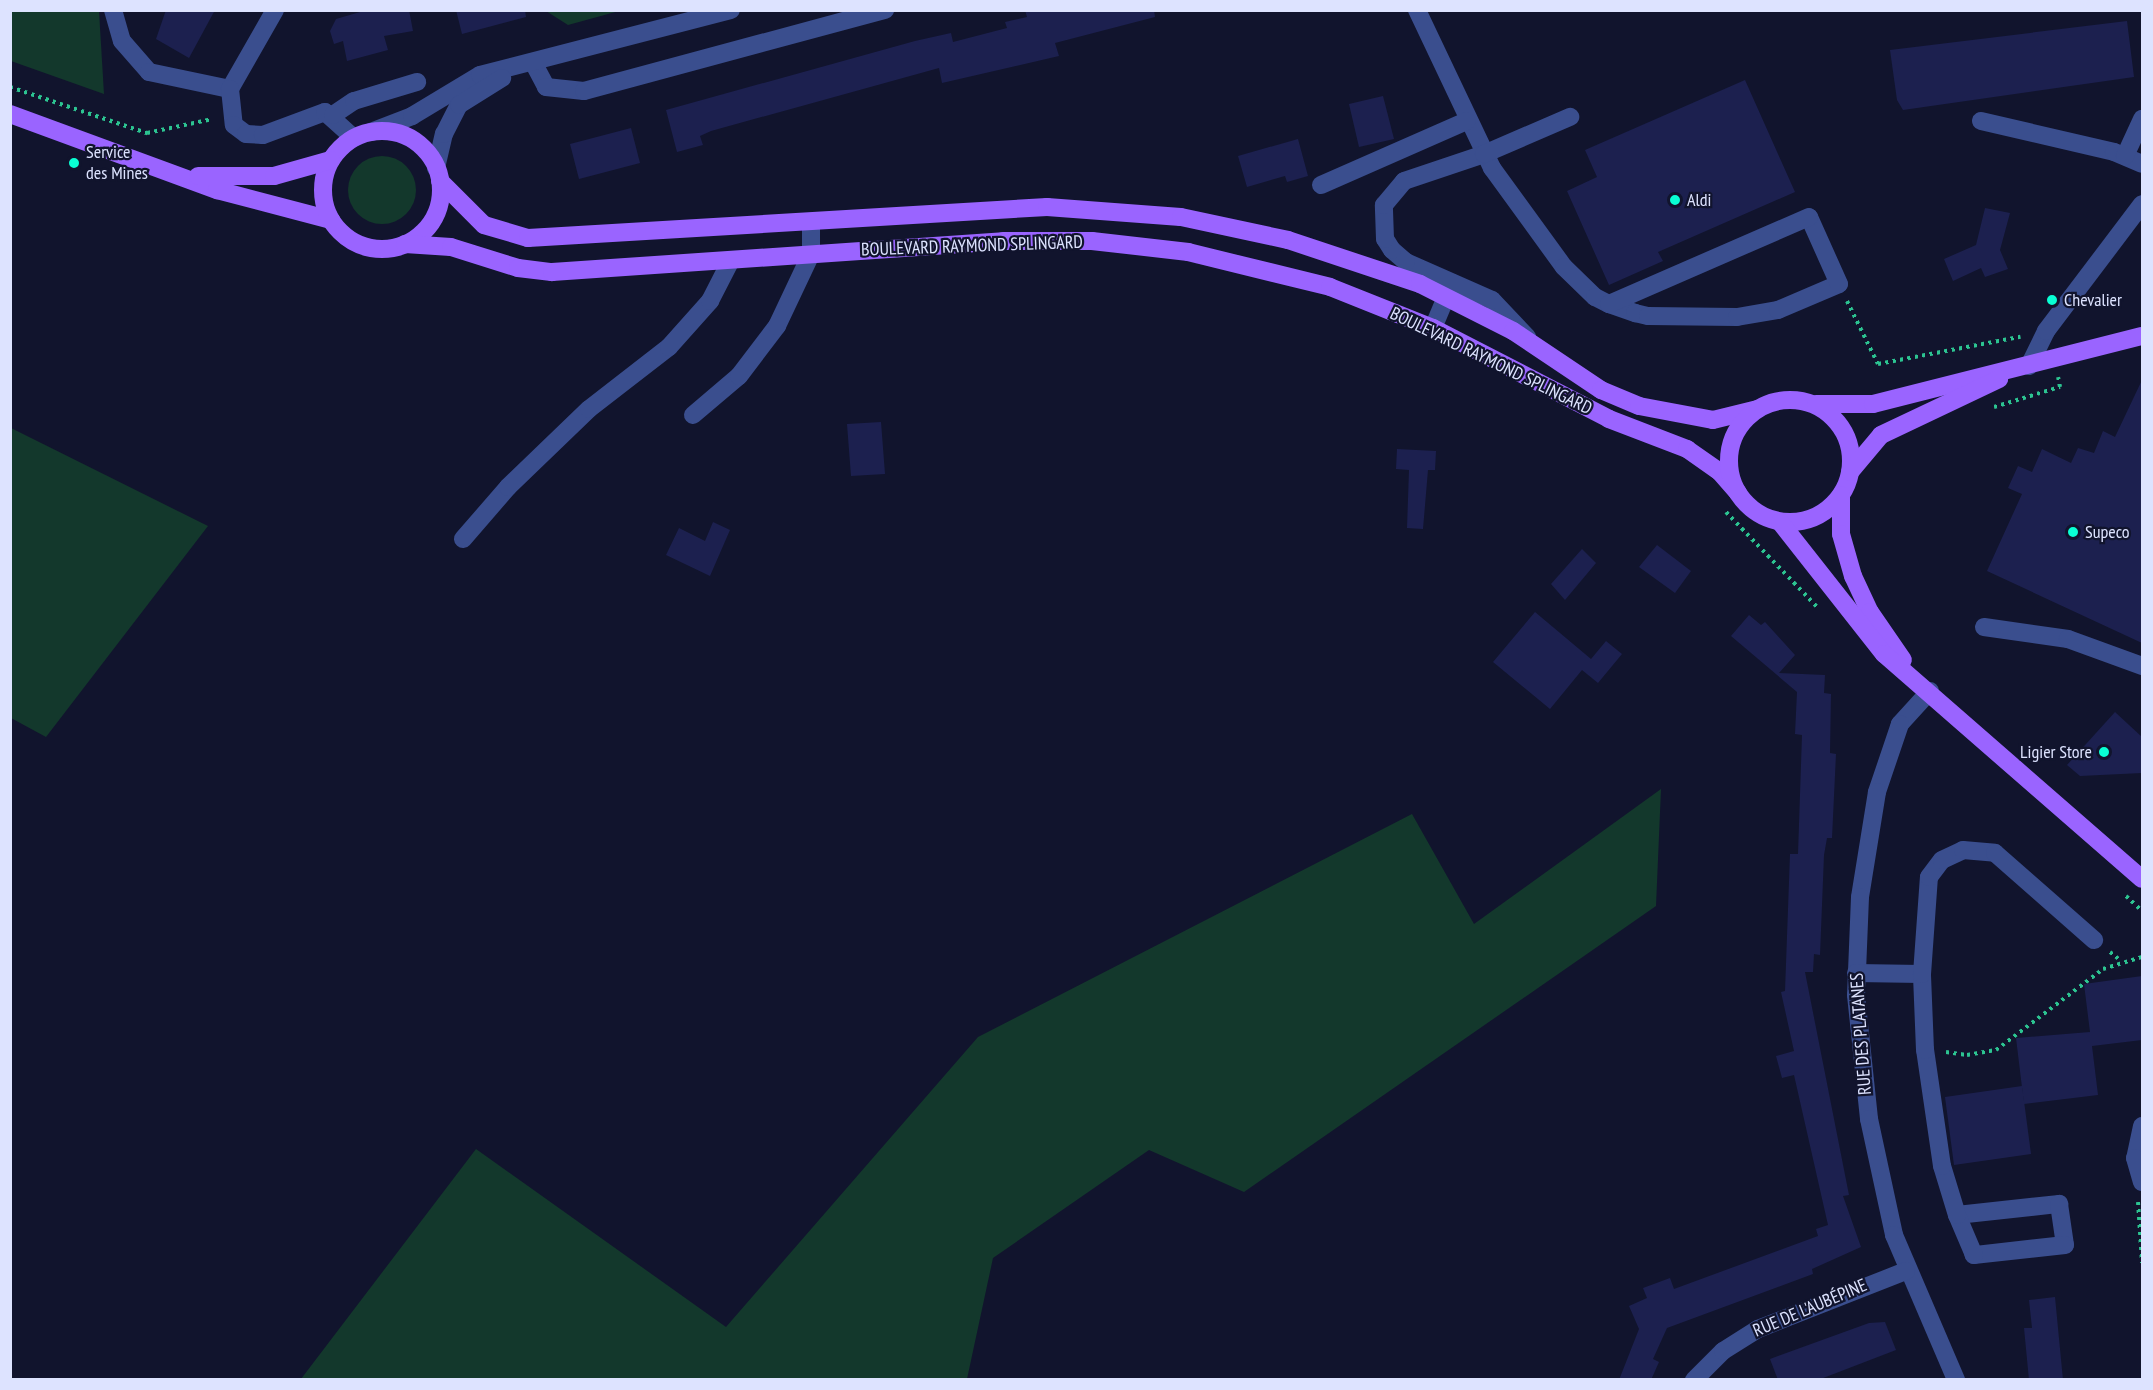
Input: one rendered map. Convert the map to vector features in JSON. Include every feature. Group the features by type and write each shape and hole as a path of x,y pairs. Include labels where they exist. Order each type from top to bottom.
{"main road":[{"path":"10,114 175,172 217,190 331,220"},
{"path":"175,172 261,178 331,160 354,138 371,132 407,137 422,147 438,174 435,216 420,235 405,244 387,249 363,246 342,234 331,220 323,190 331,160"},
{"name":"BOULEVARD RAYMOND SPLINGARD","path":"438,174 483,225 520,238 1047,207 1148,213 1288,240 1449,289 1601,390 1650,410 1713,420 1758,409"},
{"name":"BOULEVARD RAYMOND SPLINGARD","path":"405,244 451,247 544,272 1003,241 1136,244 1298,277 1432,328 1609,420 1687,449 1719,471 1738,493"},
{"path":"2142,336 2029,366 1961,378 1873,404 1811,404 1787,400 1758,409 1743,422 1731,447 1729,467 1738,493 1753,510 1780,522 1875,644 2142,879"},
{"path":"1930,691 1884,635 1861,595 1841,534 1841,495 1850,472 1881,435 2029,366"},
{"path":"1811,404 1828,414 1845,434 1850,472"},
{"path":"1780,522 1811,519 1841,495"}],"street":[{"path":"113,10 122,42 149,72 230,89"},
{"path":"275,10 230,89 231,114 238,131 254,135 317,112 333,115 354,138"},
{"path":"371,132 412,116 473,78 534,64 731,10"},
{"path":"1417,10 1484,154 1575,281 1609,304 1664,318 1750,316 1791,306 1839,284 1809,217 1609,304"},
{"path":"534,64 546,87 584,91 884,11"},
{"path":"438,174 444,134 459,105 488,84 534,64"},
{"path":"333,115 354,101 417,82"},
{"path":"1432,328 1449,289 1392,250 1383,223 1384,205 1404,181 1484,154 1570,117"},
{"path":"2125,156 2142,119"},
{"path":"1321,185 1467,121"},
{"path":"1982,121 2125,156 2142,164"},
{"path":"2029,366 2046,331 2142,204"},
{"path":"693,415 739,376 777,326 811,254 811,222"},
{"path":"463,540 508,487 589,409 669,347 710,301 730,260"},
{"path":"1984,627 2068,639 2142,666"},
{"name":"RUE DES PLATANES","path":"1930,691 1900,724 1877,792 1860,897 1856,973 1859,1049 1869,1119 1906,1271 1956,1380"},
{"path":"1957,1215 2059,1204 2065,1245 1974,1255 1957,1215 1942,1166 1925,1050 1922,974 1929,878 1942,860 1963,850 1985,850 2005,860 2094,940"},
{"path":"1856,973 1922,974"},
{"path":"2142,1126 2135,1158 2142,1181"},
{"name":"RUE DE L'AUBÉPINE","path":"1694,1380 1723,1352 1758,1329 1906,1271"}],"path":[{"path":"10,87 147,133 231,114"},
{"path":"1862,324 1878,364 2032,334"},
{"path":"1981,411 2060,387"},
{"path":"1723,510 1820,610"},
{"path":"1925,1050 1967,1055 1996,1050 2095,974 2121,961 2142,957"},
{"path":"2142,1181 2137,1206 2142,1263"}],"green space":[{"path":"10,11 99,11 104,94 11,61"},
{"path":"546,11 619,11 568,25"},
{"path":"382,156 395,159 406,166 413,177 416,190 413,203 406,214 395,221 382,224 369,221 358,214 351,203 348,190 351,177 358,166 369,159"},
{"path":"11,428 208,526 46,737 11,718"},
{"path":"1661,789 1656,906 1244,1192 1149,1150 993,1258 967,1379 301,1379 476,1149 726,1327 978,1037 1412,814 1474,924"}],"building":[{"path":"166,10 215,10 189,58 156,39"},
{"path":"367,10 409,10 413,31 384,36 388,50 347,61 343,41 334,44 330,31 336,19"},
{"path":"456,10 525,10 526,17 462,34"},
{"path":"1025,10 1154,10 1155,17 1055,43 1059,56 942,83 939,68 711,131 700,136 703,145 677,152 666,110 915,41 951,33 953,42 1007,28 1005,22 1027,17"},
{"path":"2127,21 2134,77 1903,110 1897,100 1890,50"},
{"name":"Aldi","path":"1745,80 1795,192 1658,252 1663,261 1609,285 1567,191 1597,177 1585,150"},
{"path":"1383,96 1394,139 1359,147 1349,104"},
{"path":"631,128 640,163 579,179 570,144"},
{"path":"1298,139 1308,176 1287,182 1285,176 1247,187 1238,156"},
{"path":"1985,208 2010,213 2000,250 2008,269 1985,277 1981,268 1953,281 1944,259 1976,245"},
{"name":"Supeco","path":"2142,380 2142,643 1987,571 2022,494 2008,488 2018,466 2032,472 2042,449 2071,463 2078,448 2094,453 2103,431 2115,437"},
{"path":"881,422 885,474 851,476 847,424"},
{"path":"1397,449 1436,451 1435,470 1428,470 1423,529 1407,528 1409,470 1396,469"},
{"path":"713,522 730,530 710,576 666,555 679,528 705,541"},
{"path":"1657,545 1691,571 1675,593 1639,567"},
{"path":"1582,549 1596,563 1565,600 1551,584"},
{"path":"1535,612 1591,659 1606,641 1622,654 1598,683 1582,670 1550,709 1493,662"},
{"path":"1749,615 1761,625 1765,622 1795,655 1779,673 1825,675 1824,693 1831,694 1830,753 1836,754 1832,838 1827,838 1824,855 1820,955 1814,954 1813,972 1805,972 1849,1195 1843,1196 1861,1247 1812,1269 1813,1274 1667,1328 1653,1359 1659,1362 1651,1380 1619,1380 1639,1329 1629,1306 1647,1298 1643,1288 1670,1278 1674,1289 1818,1236 1816,1229 1828,1225 1794,1075 1782,1078 1776,1056 1794,1051 1781,992 1785,991 1790,854 1798,854 1802,735 1795,734 1797,692 1731,636"},
{"path":"2115,712 2142,737 2142,773 2080,776 2067,765"},
{"path":"2142,976 2142,1040 2092,1046 2098,1095 2024,1104 2016,1038 2090,1032 2084,984"},
{"path":"2022,1086 2031,1154 1954,1165 1945,1097"},
{"path":"2055,1297 2063,1380 2029,1380 2024,1328 2032,1328 2029,1300"},
{"path":"1885,1322 1896,1350 1818,1380 1778,1380 1770,1359 1869,1323"}],"place":[{"name":"Service des Mines","path":"74,163"},
{"name":"Aldi","path":"1675,200"},
{"name":"Chevalier","path":"2052,300"},
{"name":"Supeco","path":"2073,532"},
{"name":"Ligier Store","path":"2104,752"}]}
